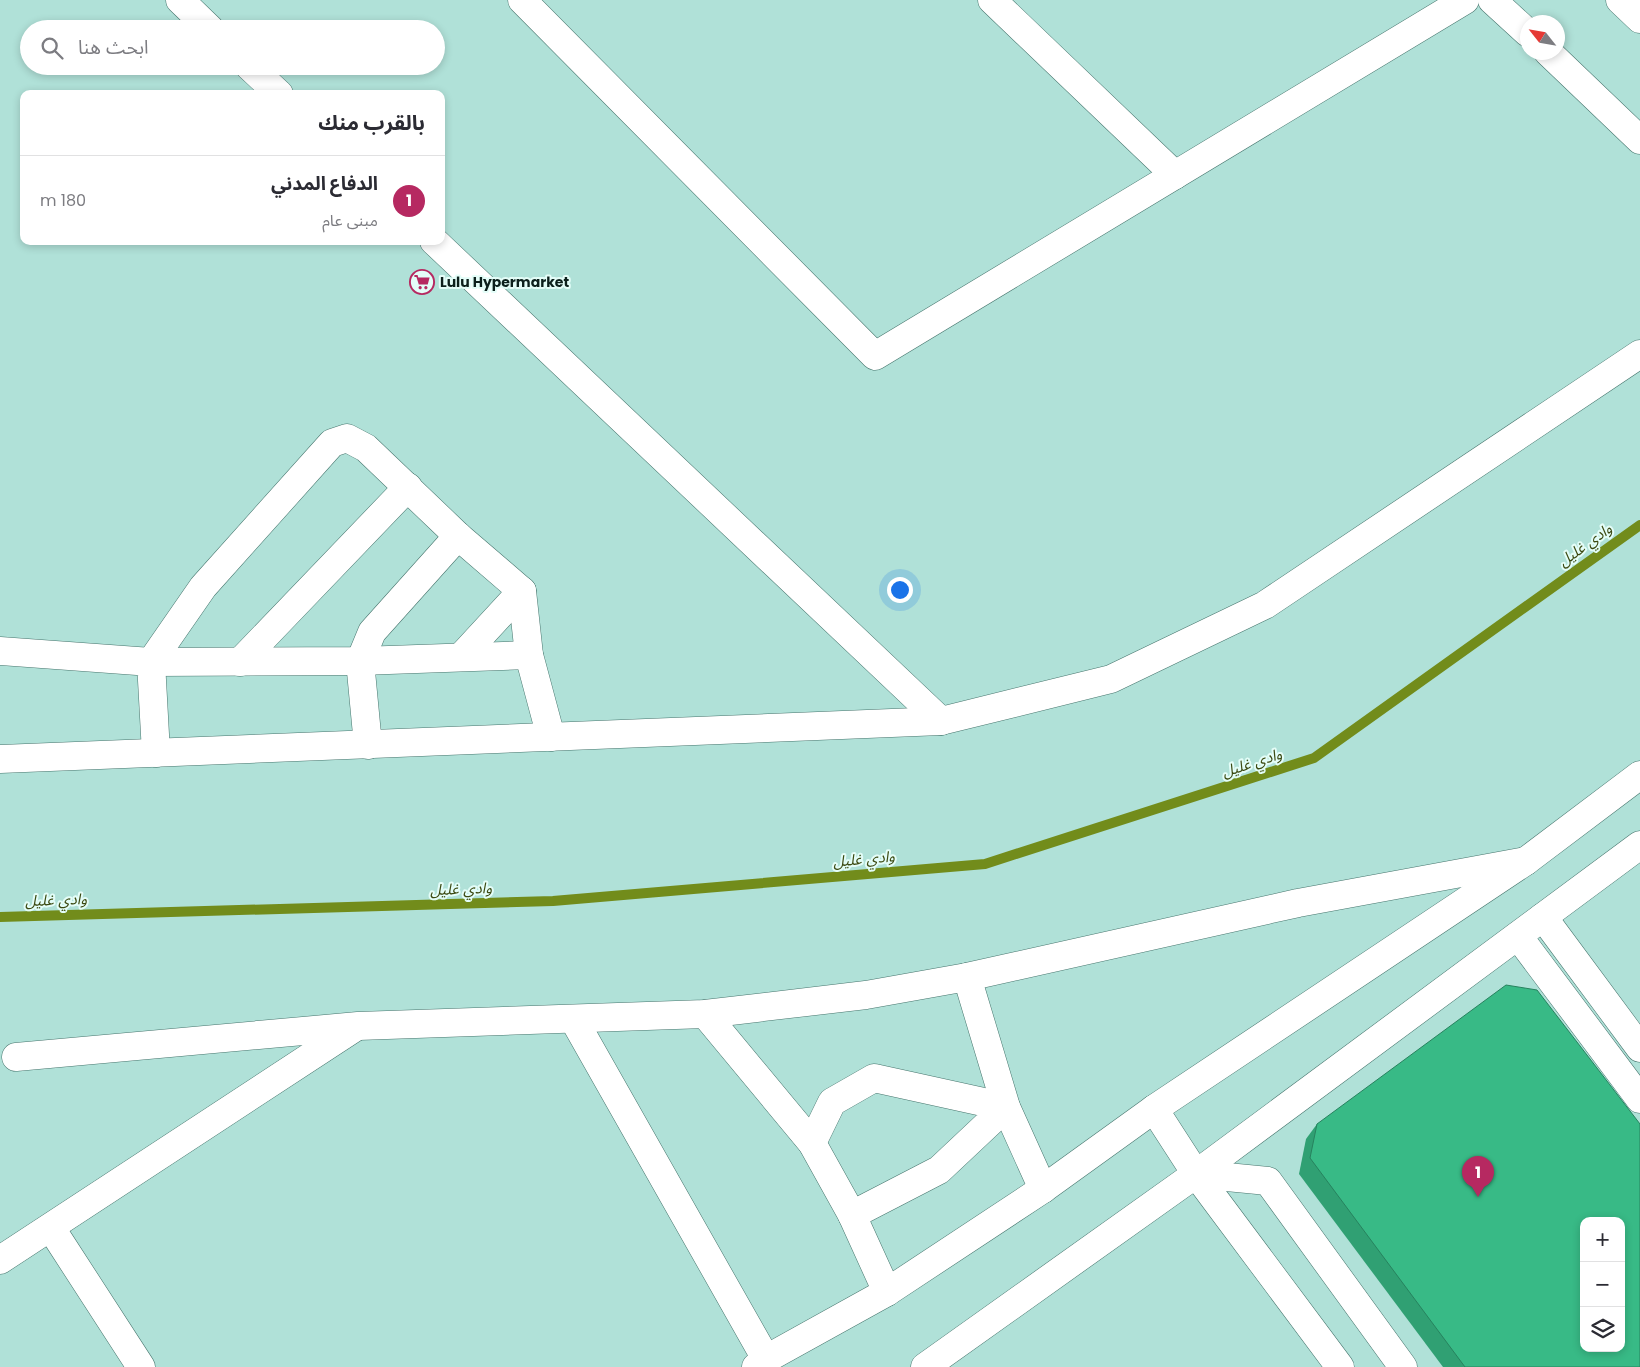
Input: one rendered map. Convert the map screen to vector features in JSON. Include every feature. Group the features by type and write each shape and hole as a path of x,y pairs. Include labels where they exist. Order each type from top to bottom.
{"street":[{"path":"180,0 201,20"},
{"path":"522,0 875,356 1465,0"},
{"path":"992,0 1175,175"},
{"path":"1492,0 1520,26"},
{"path":"1620,0 1640,19"},
{"path":"1556,60 1640,140"},
{"path":"259,75 274,90"},
{"path":"438,245 941,721"},
{"path":"0,759 941,721 1111,679 1265,605 1640,354"},
{"path":"156,753 151,662 203,587 332,443 347,438 366,448 458,536 522,591 529,655 552,737"},
{"path":"240,662 408,488"},
{"path":"368,744 360,661 372,632 458,536"},
{"path":"461,657 522,591"},
{"path":"0,651 151,662 360,661 529,655"},
{"path":"574,1020 761,1363 887,1292 1043,1189 1154,1109 1526,862 1640,775"},
{"path":"925,1367 1196,1174 1640,844"},
{"path":"16,1057 358,1026 705,1014 866,995 967,977 1298,903 1526,862"},
{"path":"1543,917 1640,1048"},
{"path":"1518,936 1640,1099"},
{"path":"967,977 1006,1107 1043,1189"},
{"path":"705,1014 812,1143 852,1215 887,1292"},
{"path":"0,1260 358,1026"},
{"path":"812,1143 832,1102 874,1078 1006,1107"},
{"path":"852,1215 938,1170 1006,1107"},
{"path":"1154,1109 1196,1174 1340,1367"},
{"path":"1196,1174 1268,1181 1403,1367"},
{"path":"51,1228 141,1367"}],"building":[{"path":"1506,985 1537,990 1640,1124 1640,1367 1465,1367 1310,1158 1317,1124"}],"waterway":[{"name":"وادي غليل","path":"0,917 553,901 985,864 1314,758 1640,525"}],"place":[{"name":"Lulu Hypermarket","path":"422,282"},
{"name":"الدفاع المدني","path":"1478,1197"}]}
